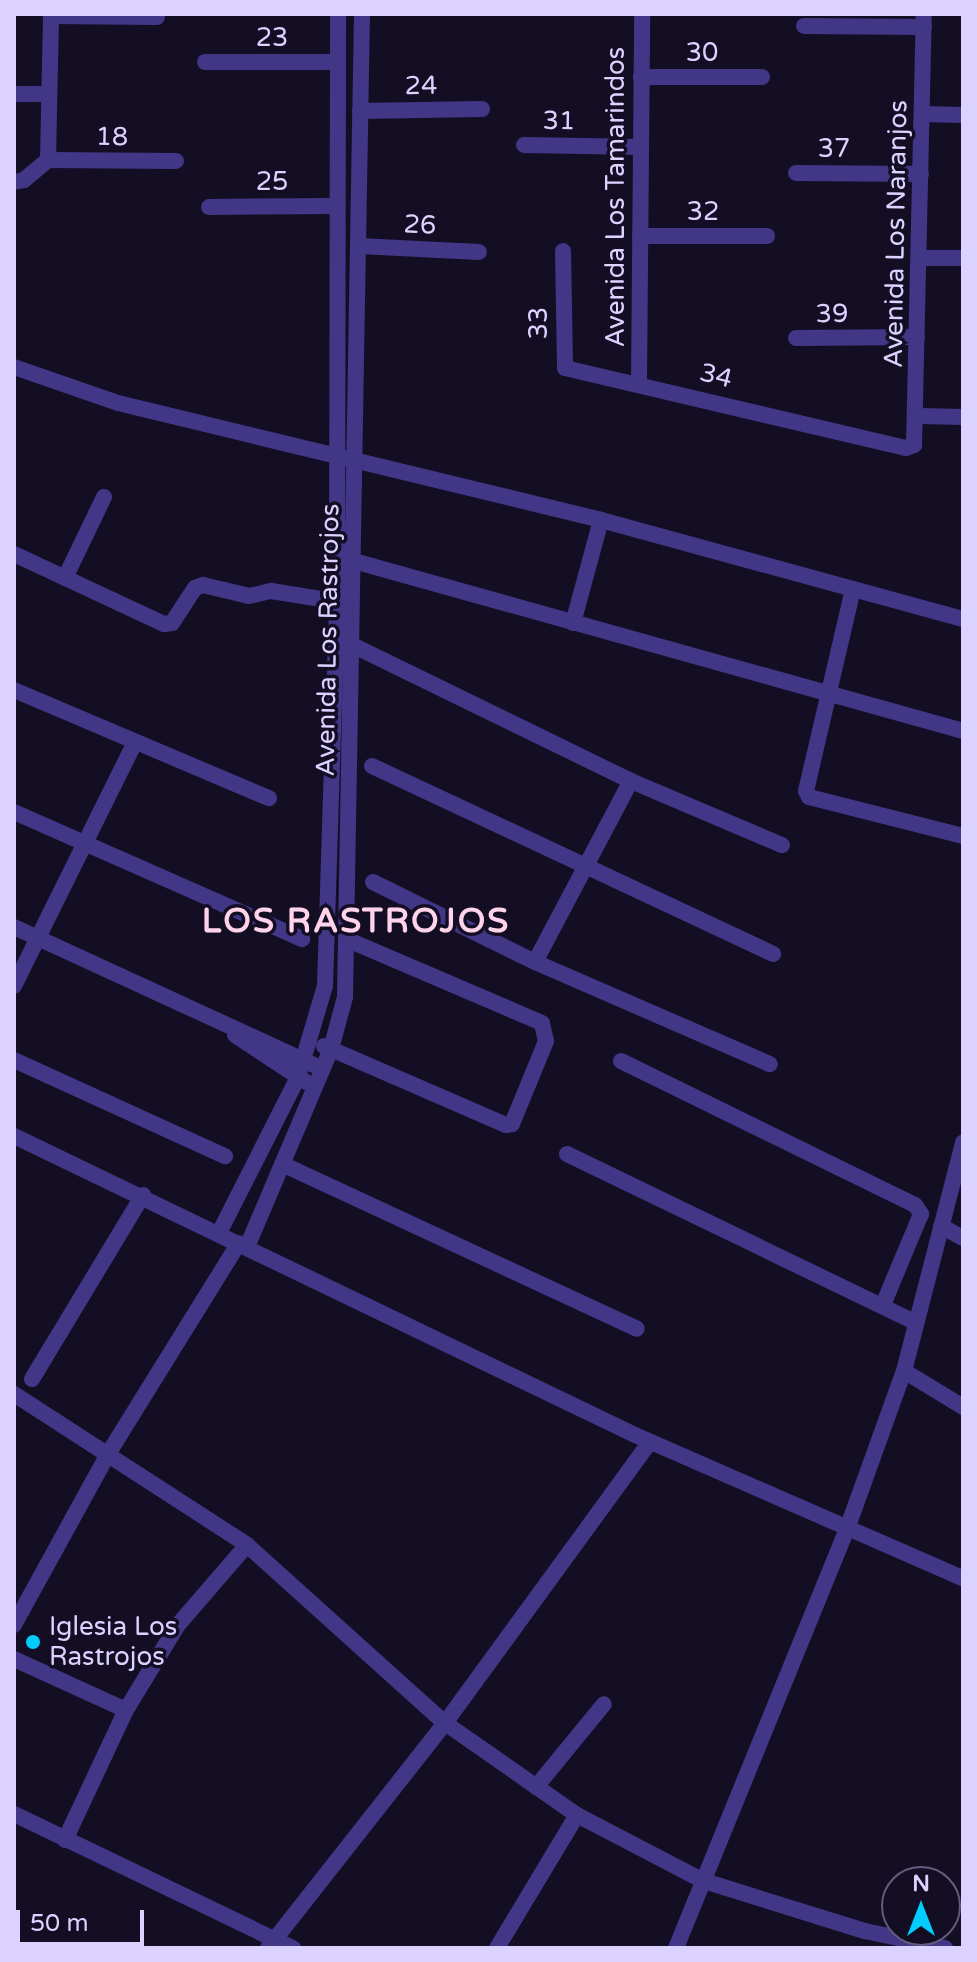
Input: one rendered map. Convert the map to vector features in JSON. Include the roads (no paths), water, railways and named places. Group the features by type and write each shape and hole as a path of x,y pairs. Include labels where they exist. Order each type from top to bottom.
{"street":[{"name":"Avenida Los Rastrojos","path":"219,1233 298,1077 311,1042 325,986 345,602 345,559 336,458 338,14"},
{"name":"Avenida Los Rastrojos","path":"345,559 355,462 362,14"},
{"name":"Avenida Los Tamarindos","path":"639,381 642,14"},
{"path":"14,182 31,176 48,160 51,15 157,17"},
{"path":"804,26 924,20"},
{"name":"Avenida Los Naranjos","path":"906,448 914,445 919,416 917,337 924,20"},
{"name":"23","path":"205,62 338,62"},
{"name":"30","path":"641,77 762,77"},
{"path":"14,94 49,94"},
{"name":"24","path":"360,111 482,109"},
{"path":"922,114 963,115"},
{"name":"31","path":"524,145 641,147"},
{"name":"18","path":"48,160 176,161"},
{"name":"37","path":"796,173 921,174"},
{"name":"25","path":"209,207 336,206"},
{"name":"32","path":"640,236 767,236"},
{"name":"26","path":"359,246 479,252"},
{"name":"33","path":"563,251 565,368 639,381"},
{"path":"919,258 963,258"},
{"name":"39","path":"796,338 917,337"},
{"path":"14,367 118,403 601,520 963,619"},
{"name":"34","path":"639,381 906,448"},
{"path":"919,416 963,417"},
{"path":"65,578 104,497"},
{"path":"573,623 601,520"},
{"path":"14,554 164,624 178,618 195,588 203,585 249,596 271,591 345,602"},
{"path":"345,559 963,731"},
{"path":"853,589 825,693 805,785 809,797 963,836"},
{"name":"Avenida Los Rastrojos","path":"14,1625 108,1454 243,1245 282,1164 331,1049 345,997 344,642"},
{"path":"344,642 631,781 782,845"},
{"path":"14,690 134,744 269,798"},
{"path":"14,986 82,843 134,744"},
{"path":"372,766 581,868 773,954"},
{"path":"535,962 581,868 631,781"},
{"path":"14,812 302,939"},
{"path":"373,882 535,962 770,1064"},
{"path":"14,927 323,1069"},
{"path":"311,1042 506,1125 512,1124 547,1032 542,1023 346,939"},
{"path":"225,1026 315,1087"},
{"path":"14,1060 225,1156"},
{"path":"621,1061 915,1205 921,1214 883,1305"},
{"path":"15,1139 143,1195 650,1442 963,1578"},
{"path":"676,1948 847,1529 904,1371 963,1143"},
{"path":"567,1154 916,1323"},
{"path":"282,1164 637,1329"},
{"path":"32,1379 143,1195"},
{"path":"941,1226 963,1238"},
{"path":"904,1371 963,1407"},
{"path":"14,1394 247,1545 445,1723 577,1815 704,1881 865,1931 945,1948"},
{"path":"272,1943 445,1723 650,1442"},
{"path":"65,1840 126,1710 177,1626 247,1545"},
{"path":"14,1659 126,1710"},
{"path":"536,1787 604,1704"},
{"path":"14,1814 272,1943 293,1948"},
{"path":"497,1948 577,1815"}],"place":[{"name":"Iglesia Los Rastrojos","path":"33,1642"}],"district":[{"name":"LOS RASTROJOS","path":"356,922"}]}
